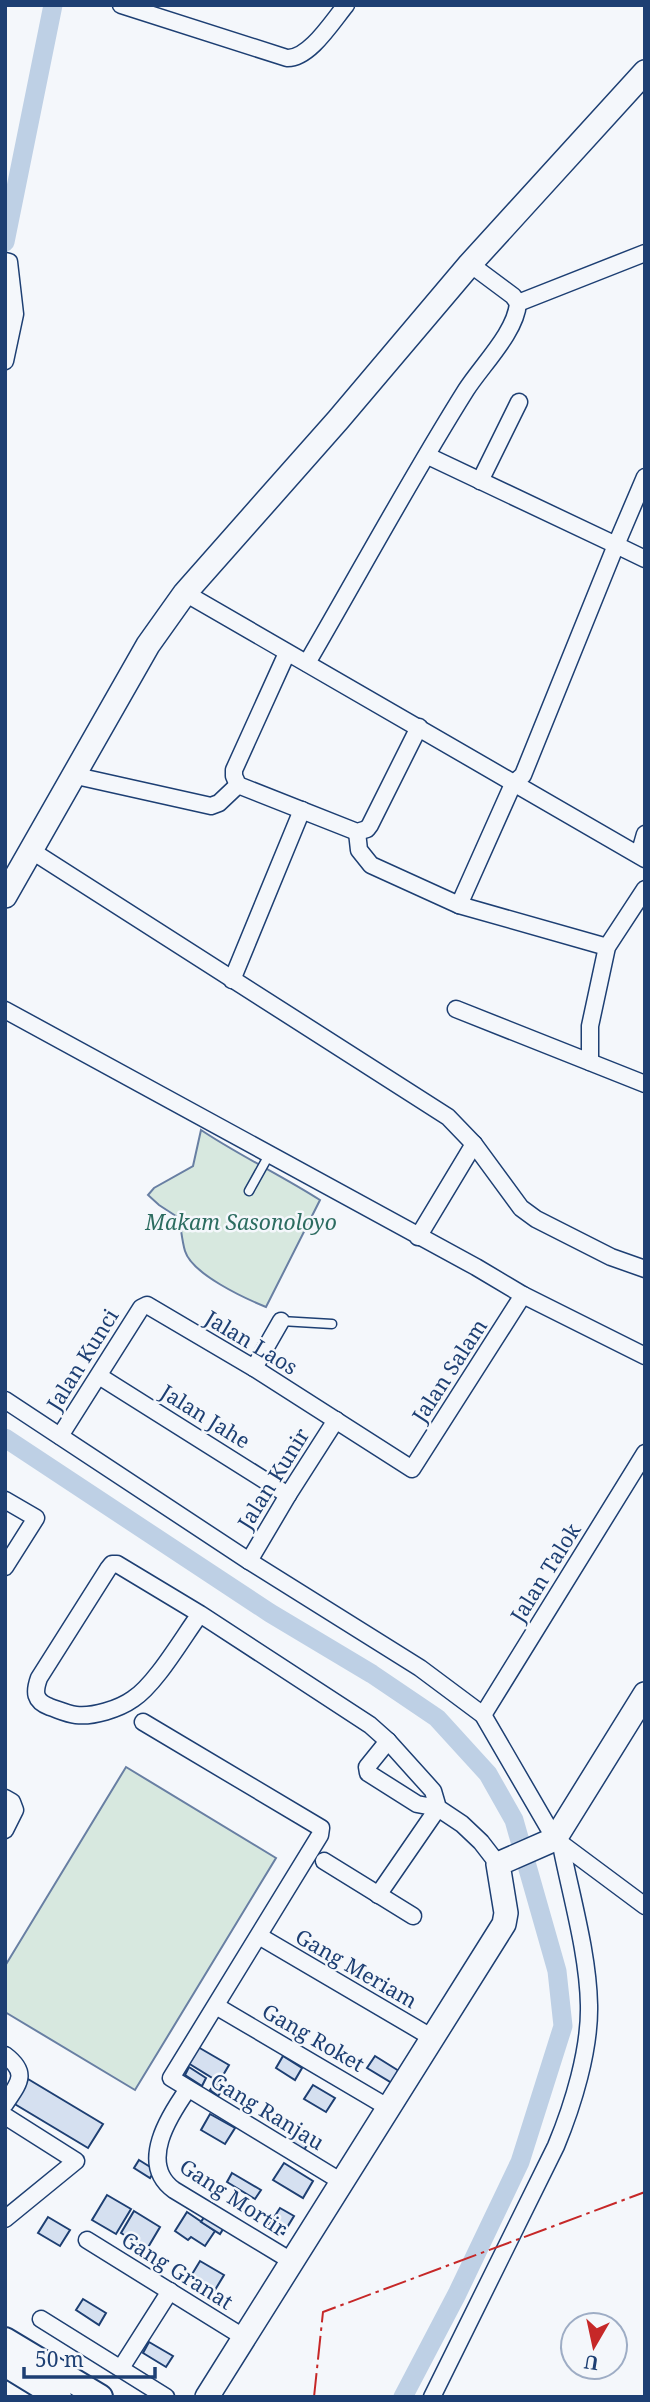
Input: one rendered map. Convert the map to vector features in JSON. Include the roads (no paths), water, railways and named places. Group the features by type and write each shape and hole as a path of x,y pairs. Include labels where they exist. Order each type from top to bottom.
{"main road":[{"path":"5,896 148,645 184,593 338,420 470,264 645,72"},
{"path":"207,2397 504,1924 506,1913 502,1862 555,1842 645,1694"},
{"path":"5,2340 100,2397"},
{"path":"9,2370 55,2396"}],"street":[{"path":"121,5 287,58 295,58 305,53 346,5"},
{"path":"518,303 645,253"},
{"path":"5,360 15,314 7,262"},
{"path":"470,264 513,296 518,303"},
{"path":"307,663 467,389 513,321 518,303"},
{"path":"480,481 519,402"},
{"path":"428,456 645,559"},
{"path":"459,905 513,784 523,775 645,477"},
{"path":"184,593 642,857 645,834"},
{"path":"287,653 234,769 238,785 357,832 367,829 419,727"},
{"path":"72,775 211,806 219,803 238,785"},
{"path":"232,980 302,810"},
{"path":"357,832 359,850 371,865 459,905 607,947"},
{"path":"32,851 429,1103 448,1117 474,1144 521,1208 536,1219 611,1257 645,1269"},
{"path":"590,1062 590,1026 607,947 645,889"},
{"path":"456,1009 645,1084"},
{"path":"5,1010 523,1295 641,1354 645,1336"},
{"path":"418,1237 474,1144"},
{"name":"Jalan Salam","path":"412,1469 523,1295"},
{"name":"Jalan Laos","path":"143,1306 151,1306 254,1368 412,1469"},
{"name":"Jalan Kunci","path":"60,1436 143,1306"},
{"path":"254,1368 281,1321"},
{"name":"Jalan Jahe","path":"99,1376 288,1495"},
{"path":"5,1400 249,1561 420,1668 483,1715 555,1842 584,1963 589,2006 580,2068 556,2146 432,2397"},
{"name":"Jalan Kunir","path":"249,1561 336,1420"},
{"name":"Jalan Talok","path":"483,1715 645,1453"},
{"path":"5,1500 36,1518 5,1567"},
{"path":"200,1614 152,1680 134,1699 108,1710 84,1715 68,1713 45,1705 37,1699 35,1693 39,1678 112,1564 122,1566 200,1614 370,1725 433,1791 438,1808"},
{"path":"143,1722 321,1828 320,1835 216,2006"},
{"path":"388,1741 367,1767 368,1773 417,1804 438,1808 466,1828 502,1862"},
{"path":"5,1798 12,1802 15,1810 5,1830"},
{"path":"378,1895 438,1808"},
{"path":"555,1842 645,1906"},
{"path":"324,1861 413,1916"},
{"name":"Gang Meriam","path":"259,1937 431,2037"},
{"name":"Gang Ranjau","path":"216,2006 171,2078 342,2182"},
{"name":"Gang Roket","path":"216,2006 389,2108"},
{"path":"5,2055 18,2066 20,2077 5,2104"},
{"name":"Gang Mortir","path":"188,2089 171,2113 160,2136 158,2159 161,2177 174,2190 293,2262"},
{"path":"5,2116 76,2161 5,2219"},
{"name":"Gang Granat","path":"87,2240 245,2338"},
{"path":"121,2368 170,2291"},
{"path":"41,2319 166,2397"}],"lane":[{"path":"249,1191 269,1155"},
{"path":"281,1321 332,1324"}],"waterway":[{"path":"5,242 53,5"},
{"path":"5,1438 270,1613 372,1674 437,1718 488,1774 514,1820 557,1971 563,2026 520,2162 457,2294 403,2397"}],"park label":[{"name":"Makam Sasonoloyo","path":"241,1223"}]}
